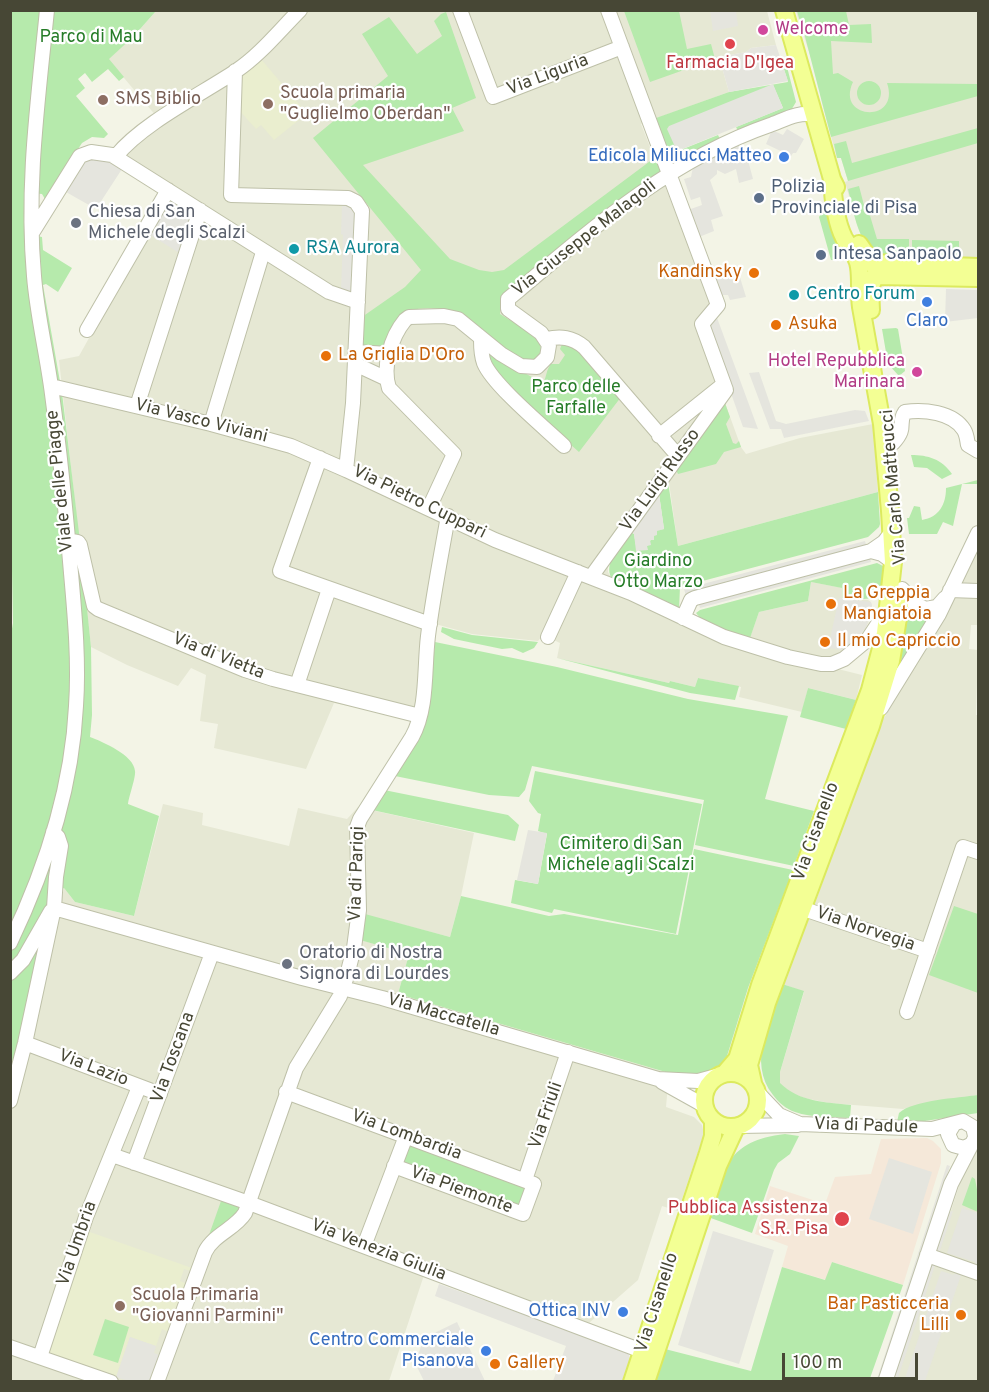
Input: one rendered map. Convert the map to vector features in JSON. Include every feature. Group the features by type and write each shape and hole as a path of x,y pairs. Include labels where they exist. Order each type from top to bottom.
{"main road":[{"name":"Via Carlo Matteucci","path":"784,10 832,179 840,228 869,271 871,314 888,401 902,529 897,587"},
{"path":"869,271 978,267"},
{"name":"Via Carlo Matteucci","path":"869,271 859,286 860,298 882,424 897,587"},
{"path":"869,271 978,278"},
{"name":"Via Cisanello","path":"723,1074 737,1059 760,985 870,690 883,646 889,608 897,587"},
{"name":"Via Cisanello","path":"755,1088 749,1071 749,1062 769,996 871,726 891,662 897,632 897,587"},
{"path":"723,1074 743,1075 755,1088 758,1107 750,1121 738,1127 722,1126 713,1121 705,1106 707,1088 712,1080 723,1074"},
{"name":"Via Cisanello","path":"632,1382 707,1156 713,1136 713,1121"},
{"name":"Via Cisanello","path":"646,1382 718,1166 738,1127"}],"street":[{"name":"Viale delle Piagge","path":"10,943 35,886 64,793 76,708 77,650 68,540 51,386 34,278 31,235 32,156 47,10"},
{"path":"116,156 127,144 235,71 259,52 300,10"},
{"name":"Via Liguria","path":"460,10 493,97 622,47"},
{"path":"608,10 718,305 702,324 724,384"},
{"name":"Via Pietro Cuppari","path":"235,71 230,194 235,196 348,198 356,202 363,214 356,358 346,470 495,540 585,575 746,645 805,662 829,664 844,659 868,639 889,608"},
{"name":"Via Giuseppe Malagoli","path":"546,339 541,333 510,312 507,308 508,299 617,210 669,173 727,142 801,114 814,115"},
{"path":"31,235 83,154 91,152 116,156 263,252 329,292 358,302"},
{"path":"87,330 168,190"},
{"path":"138,406 200,210"},
{"path":"210,424 263,252"},
{"path":"429,508 454,454 391,392 387,379 388,354 401,325 410,318 444,316 455,318 481,340 517,364 531,368 540,366 547,357 549,349 546,339 566,338 576,341 584,347 678,456"},
{"path":"481,340 482,356 488,370 504,389 564,446"},
{"path":"356,358 388,354"},
{"path":"356,358 387,379"},
{"name":"Via Luigi Russo","path":"548,637 585,575 678,456 726,390 724,384 659,436"},
{"name":"Via Vasco Viviani","path":"51,386 291,446 346,470"},
{"path":"893,443 902,431 902,417 905,412 927,411 950,418 965,431 969,446 978,451"},
{"path":"320,458 280,571 430,624"},
{"name":"Via di Parigi","path":"157,1382 208,1246 240,1220 249,1203 286,1092 302,1057 343,988 354,948 358,917 356,835 358,822 412,737 420,716 430,624 448,516"},
{"name":"Via Cisanello","path":"871,726 931,627 978,532"},
{"path":"683,618 691,600 695,598 871,551 884,542 891,533"},
{"name":"Via di Vietta","path":"68,540 78,542 80,545 94,606 98,609 244,670 297,686 420,716"},
{"path":"871,551 882,554 893,562"},
{"path":"897,587 914,603 925,609 937,607 949,593 978,591"},
{"path":"297,686 329,589"},
{"path":"10,1101 26,1043 54,908 61,846 58,837 53,832"},
{"name":"Via Norvegia","path":"907,1012 963,847 978,852"},
{"path":"10,973 23,960 48,914 54,908"},
{"name":"Via Maccatella","path":"54,908 658,1079 705,1106"},
{"name":"Via Norvegia","path":"801,908 928,951"},
{"name":"Via Toscana","path":"134,1163 212,953"},
{"name":"Via Lazio","path":"26,1043 160,1094"},
{"name":"Via Friuli","path":"525,1180 568,1052"},
{"name":"Via Maccatella","path":"658,1079 698,1081 723,1074"},
{"name":"Via Umbria","path":"40,1357 78,1240 139,1087"},
{"name":"Via di Padule","path":"755,1088 774,1111 800,1124"},
{"name":"Via Lombardia","path":"286,1092 525,1180"},
{"path":"951,1184 954,1162 948,1132 954,1124 963,1121 975,1131"},
{"name":"Via di Padule","path":"738,1127 800,1124 932,1129 954,1124"},
{"name":"Via di Padule","path":"932,1129 952,1143"},
{"path":"952,1143 964,1148 975,1131"},
{"path":"885,1382 951,1184 975,1131"},
{"path":"121,1132 143,1141"},
{"path":"364,1246 406,1136"},
{"name":"Via Venezia Giulia","path":"112,1155 249,1203 642,1351"},
{"name":"Via Piemonte","path":"394,1166 523,1214 534,1184 525,1180"},
{"path":"927,1256 978,1273"},
{"path":"10,1347 40,1357 69,1375 111,1382"}],"shaded area":[{"path":"156,11 767,11 776,45 751,48 746,52 719,57 729,92 641,124 711,304 695,322 719,380 741,447 746,454 800,438 873,424 878,492 678,546 669,483 608,564 608,572 612,579 749,640 759,612 808,601 811,582 843,588 842,598 868,600 871,602 873,611 870,619 865,629 843,650 838,669 862,675 856,700 808,688 802,712 739,697 741,687 698,678 695,687 670,681 669,683 557,658 560,643 543,635 538,641 472,634 428,622 418,707 409,719 334,703 306,769 214,748 218,724 200,721 206,675 191,668 178,686 91,647 59,360 79,356 168,196 118,164 131,146 162,123 108,59 133,37"},
{"path":"710,11 736,11 738,26 713,31"},
{"path":"796,11 978,11 978,259 887,256 877,253 864,242 845,182 848,181 841,158 837,158 816,74"},
{"path":"776,45 788,81 729,92 719,57 746,52 751,48"},
{"name":"Scuola primaria \"Guglielmo Oberdan\"","path":"261,59 304,110 297,117 299,120 274,140 261,125 256,129 237,108 239,77"},
{"path":"773,84 783,108 680,150 676,149 667,129 669,126"},
{"path":"787,129 804,139 796,153 791,156 766,144 772,130 783,135"},
{"path":"738,145 745,149 753,179 739,183 736,169 725,174 717,170 717,174 710,180 723,216 711,220 714,231 699,237 688,210 702,205 700,197 691,200 684,179 691,177 693,167"},
{"path":"91,157 111,162 122,169 96,209 66,192 85,160"},
{"path":"180,203 196,212 181,254 147,233 165,204 175,211"},
{"path":"342,205 350,206 357,213 353,292 341,291"},
{"path":"738,271 746,297 730,300 728,295 722,295 714,273"},
{"path":"946,289 978,290 978,318 945,322"},
{"path":"716,315 758,429 743,427 707,326"},
{"path":"759,372 776,421 786,424 855,410 865,411 869,421 784,438 781,429 770,429 749,373"},
{"path":"659,494 664,529 657,531 654,540 650,540 651,545 647,546 648,550 636,551 634,534 631,532"},
{"path":"865,541 871,562 700,608 698,602 686,596 684,589"},
{"path":"978,549 978,625 971,625 969,649 978,650 976,715 978,715 978,1095 903,1109 829,1103 804,1098 789,1092 779,1083 780,1072 804,992 782,984 814,906 877,730 955,597"},
{"path":"839,598 871,602 873,611 865,629 843,650 828,648"},
{"path":"163,804 203,813 202,825 289,846 298,808 347,819 358,807 474,833 450,937 366,915 361,940 409,954 398,994 669,1073 666,1107 694,1117 702,1125 704,1134 678,1211 662,1206 638,1280 589,1323 428,1263 389,1381 11,1381 10,1064 25,1067 64,888 75,902 134,916"},
{"path":"528,830 547,833 538,884 517,880"},
{"name":"Pubblica Assistenza S.R. Pisa","path":"927,1138 941,1149 941,1163 903,1285 832,1262 826,1280 782,1267 788,1246 755,1234 770,1186 825,1204 835,1177 871,1174 881,1139"},
{"path":"978,1144 978,1381 896,1382 966,1164"},
{"path":"889,1158 932,1172 913,1234 869,1219"},
{"path":"947,1165 950,1166 879,1381 876,1382"},
{"path":"962,1208 978,1213 978,1269 973,1267 975,1262 947,1253"},
{"path":"953,1211 897,1381 890,1382 946,1213"},
{"name":"Scuola Primaria \"Giovanni Parmini\"","path":"87,1231 192,1268 191,1271 184,1269 180,1281 187,1284 169,1332 162,1329 156,1346 130,1337 116,1377 46,1353"},
{"path":"713,1231 774,1250 739,1364 678,1345"},
{"path":"941,1271 961,1275 925,1381 904,1381"},
{"path":"439,1284 625,1351 631,1362 624,1381 553,1381 566,1346 435,1296"},
{"path":"457,1322 485,1381 424,1381 415,1363 424,1338"},
{"path":"130,1337 156,1346 154,1353 159,1355 149,1381 129,1381 116,1377"}],"green space":[{"name":"Parco di Mau","path":"10,11 156,11 109,59 124,77 119,81 108,69 92,82 85,73 78,79 85,88 76,96 108,134 104,138 92,137 82,143 45,199 42,194 31,193 31,235 42,237 43,250 72,268 58,292 46,284 43,285 62,393 80,541 91,647 90,737 117,750 133,765 135,774 128,804 159,816 134,916 75,902 64,888 50,896 44,913 47,922 14,1061 10,1060 10,640 13,623 10,465"},
{"path":"624,11 679,11 687,49 711,44 715,59 650,82"},
{"path":"797,11 846,11 849,25 871,24 872,43 831,41 833,74 838,73 853,82 850,95 853,104 860,110 878,111 885,105 889,96 887,83 978,84 978,96 831,137"},
{"path":"446,12 476,98 452,108 464,131 363,165 450,259 479,270 492,272 504,270 657,156 661,171 583,228 500,299 500,314 531,334 541,346 540,353 534,360 521,360 453,312 440,309 416,309 403,314 396,321 383,348 363,346 362,343 362,317 405,287 421,270 313,138 388,76 362,34 389,17 417,54 442,36 434,21"},
{"path":"785,59 796,102 790,112 738,131 736,127 783,108 773,85 678,151 718,135 720,139 671,163 656,118 729,92 788,82 781,60"},
{"path":"869,81 878,84 881,93 878,102 869,105 860,102 857,93 860,84"},
{"path":"978,128 978,143 848,181 841,158 837,158 834,144 846,141 852,163"},
{"path":"859,186 877,239 909,239 909,257 880,255 864,241 848,189"},
{"path":"826,206 840,260 831,260 819,217"},
{"path":"912,240 959,241 959,259 912,257"},
{"path":"896,328 905,371 899,376 888,364 882,329"},
{"name":"Parco delle Farfalle","path":"562,344 576,346 621,397 579,452 516,395 487,357 489,354 543,383 551,364 559,364 565,355 560,349"},
{"path":"725,403 730,417 726,424 733,443 736,444 739,441 741,447 724,452 716,464 678,474 676,470"},
{"path":"911,455 934,459 952,474 942,479 927,468 914,467"},
{"path":"978,480 978,484 962,484"},
{"name":"Giardino Otto Marzo","path":"668,482 678,546 878,492 880,524 868,537 680,587 679,610 612,579 609,566 614,554 631,532 634,534 637,551 647,546 657,530 664,529 659,494"},
{"path":"962,484 953,526 943,522 937,534 909,534 907,518 914,506 920,507 922,520 937,513 945,500 946,488"},
{"path":"877,563 883,566 884,578 879,593 874,597 868,599 842,598 842,588 811,582 808,601 759,612 749,641 702,620 696,613 700,610"},
{"path":"908,601 934,613 894,676"},
{"path":"442,627 472,635 538,642 534,648 523,653 512,648 502,649 454,639 441,632"},
{"path":"435,642 557,667 688,699 788,716 765,799 814,811 794,866 695,845 704,800 532,766 525,790 519,797 489,795 395,776 432,672"},
{"path":"557,658 695,687 698,678 739,686 735,700 690,693"},
{"path":"808,688 856,700 846,729 800,717"},
{"name":"Cimitero di San Michele agli Scalzi","path":"535,771 702,804 676,934 554,909 552,913 511,903 515,880 538,884 547,834 538,831 541,814 529,801"},
{"path":"384,790 508,815 519,825 515,841 372,810"},
{"path":"694,849 793,870 748,988 727,1056 718,1067 706,1073 698,1075 669,1073 398,994 409,954 360,940 365,914 450,937 461,896 549,916 564,914 678,935"},
{"path":"954,906 978,914 978,993 929,975"},
{"path":"782,984 804,991 780,1072 780,1083 804,1098 851,1105 850,1118 815,1116 792,1111 777,1100 765,1082 761,1054 763,1040"},
{"path":"978,1095 978,1113 918,1122 897,1122 899,1113 914,1105"},
{"path":"785,1134 799,1136 790,1154 778,1163 774,1170 752,1233 708,1217 724,1171 739,1150 750,1143"},
{"path":"409,1144 526,1187 519,1206 402,1163"},
{"path":"972,1177 975,1179 978,1195 978,1212 962,1205"},
{"path":"221,1201 239,1207 236,1215 209,1235"},
{"path":"832,1262 903,1285 869,1381 655,1382 665,1349 751,1371 782,1267 825,1280"},
{"path":"105,1319 129,1327 118,1363 93,1355"}],"place":[{"name":"Welcome","path":"763,30"},
{"name":"Farmacia D'Igea","path":"730,44"},
{"name":"SMS Biblio","path":"103,100"},
{"name":"Scuola primaria \"Guglielmo Oberdan\"","path":"268,104"},
{"name":"Edicola Miliucci Matteo","path":"784,157"},
{"name":"Polizia Provinciale di Pisa","path":"759,198"},
{"name":"Chiesa di San Michele degli Scalzi","path":"76,223"},
{"name":"RSA Aurora","path":"294,249"},
{"name":"Intesa Sanpaolo","path":"821,255"},
{"name":"Kandinsky","path":"754,273"},
{"name":"Centro Forum","path":"794,295"},
{"name":"Claro","path":"927,302"},
{"name":"Asuka","path":"776,325"},
{"name":"La Griglia D'Oro","path":"326,356"},
{"name":"Hotel Repubblica Marinara","path":"917,372"},
{"name":"La Greppia Mangiatoia","path":"831,604"},
{"name":"Il mio Capriccio","path":"825,642"},
{"name":"Oratorio di Nostra Signora di Lourdes","path":"287,964"},
{"name":"Pubblica Assistenza S.R. Pisa","path":"842,1219"},
{"name":"Scuola Primaria \"Giovanni Parmini\"","path":"120,1306"},
{"name":"Ottica INV","path":"623,1312"},
{"name":"Bar Pasticceria Lilli","path":"961,1315"},
{"name":"Centro Commerciale Pisanova","path":"486,1351"},
{"name":"Gallery","path":"495,1364"}]}
